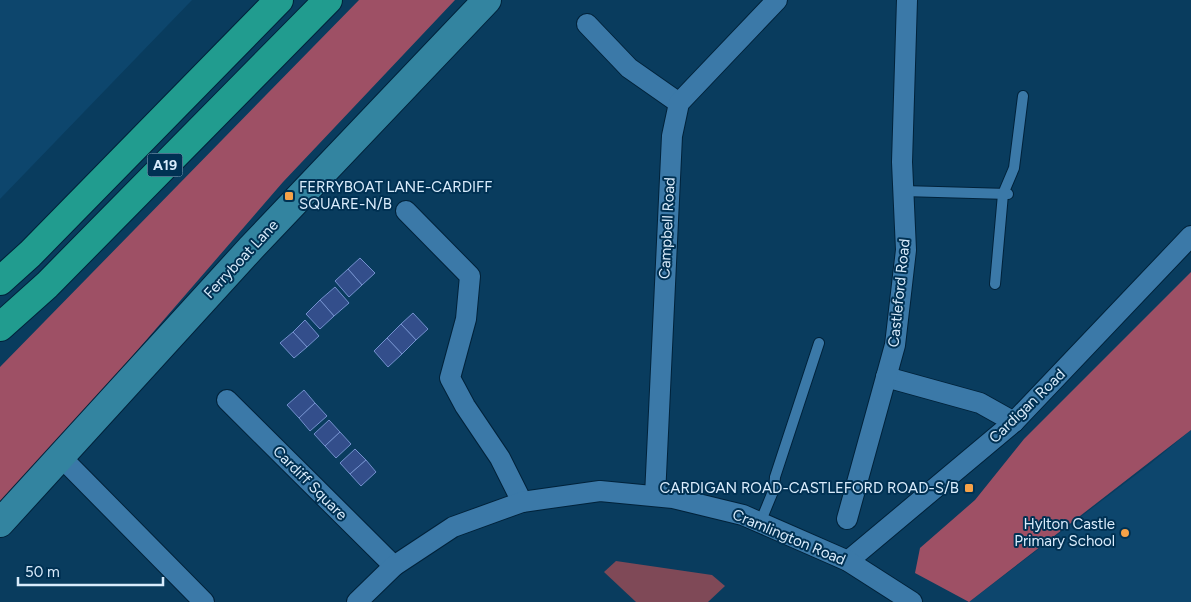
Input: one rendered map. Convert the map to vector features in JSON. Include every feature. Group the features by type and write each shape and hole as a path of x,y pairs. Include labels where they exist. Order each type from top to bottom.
{"highway":[{"name":"A19","path":"0,281 30,254 279,0"},
{"name":"A19","path":"0,327 47,285 328,0"}],"street":[{"name":"Ferryboat Lane","path":"0,523 251,248 487,0"},
{"path":"587,24 629,68 678,103 777,0"},
{"name":"Castleford Road","path":"847,519 896,344 906,250 903,191 907,0"},
{"name":"Campbell Road","path":"655,496 672,136 678,103"},
{"path":"406,211 470,276 466,320 450,378 465,406 500,458 522,502"},
{"name":"Cardigan Road","path":"848,561 1014,422 1191,236"},
{"path":"886,377 980,403 1014,422"},
{"name":"Cardiff Square","path":"227,400 394,566"},
{"path":"60,456 204,602"},
{"name":"Cramlington Road","path":"357,602 394,566 453,527 522,502 600,492 673,498 742,515 848,561 912,602"}],"lane":[{"path":"995,284 1005,194 1014,168 1023,96"},
{"path":"903,191 1005,194"},
{"path":"760,523 774,489 819,343"}],"shaded area":[{"path":"0,0 192,0 0,199"},
{"path":"359,0 455,0 283,182 52,449 0,502 0,367"},
{"path":"1191,272 1191,430 969,602 915,573 920,548 975,500 1024,439"},
{"name":"Hylton Castle Primary School","path":"1191,430 1191,602 969,602 1150,464"},
{"path":"616,561 712,575 725,586 708,602 636,602 604,572"}],"building":[{"path":"360,258 375,273 362,285 348,269"},
{"path":"348,269 362,285 349,297 335,281"},
{"path":"335,287 349,303 334,316 320,300"},
{"path":"320,300 334,316 320,329 306,314"},
{"path":"413,313 428,329 416,340 401,324"},
{"path":"305,320 319,336 307,347 293,332"},
{"path":"401,324 416,340 402,354 387,338"},
{"path":"293,332 307,347 294,358 280,343"},
{"path":"387,338 402,354 388,367 374,351"},
{"path":"304,390 315,403 299,418 287,405"},
{"path":"315,403 327,416 310,431 299,418"},
{"path":"329,420 340,432 325,446 314,434"},
{"path":"340,432 351,444 336,458 325,446"},
{"path":"355,449 366,460 350,474 340,463"},
{"path":"366,460 376,472 361,486 350,474"}],"place":[{"name":"FERRYBOAT LANE-CARDIFF SQUARE-N/B","path":"289,196"},
{"name":"CARDIGAN ROAD-CASTLEFORD ROAD-S/B","path":"969,488"},
{"name":"Hylton Castle Primary School","path":"1125,533"}]}
